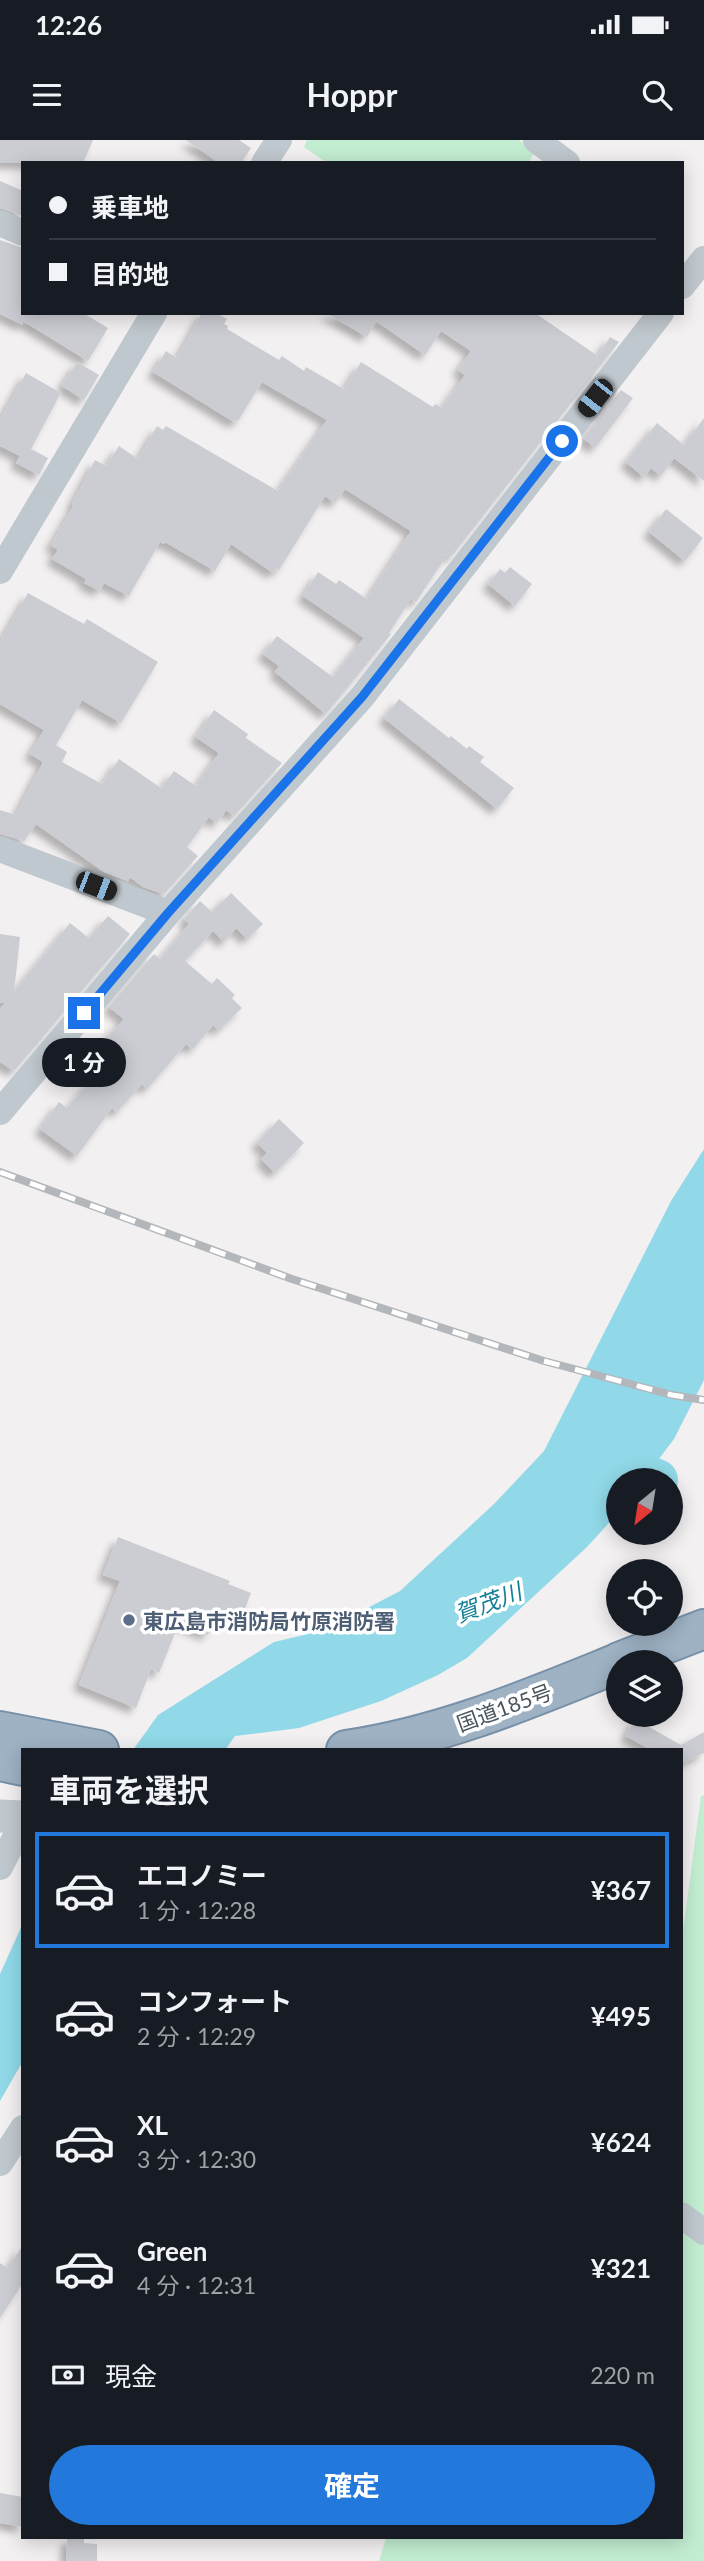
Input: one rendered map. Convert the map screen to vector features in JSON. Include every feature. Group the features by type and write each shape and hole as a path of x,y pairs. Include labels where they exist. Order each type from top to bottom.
{"highway":[{"name":"国道185号","path":"659,1650 696,1632"},
{"name":"国道185号","path":"651,1650 696,1632"},
{"name":"国道185号","path":"386,1746 492,1714 606,1668"},
{"name":"国道185号","path":"461,1748 498,1735 606,1678"},
{"path":"0,1731 89,1748"},
{"path":"0,1761 21,1766"}],"street":[{"path":"265,161 279,140"},
{"path":"536,140 564,161"},
{"path":"0,223 21,232"},
{"path":"684,283 698,259"},
{"path":"0,571 153,315"},
{"path":"0,1112 168,913 362,697 659,315"},
{"path":"0,849 168,913"},
{"path":"0,1816 21,1820"},
{"path":"0,1867 21,1824"},
{"path":"0,2163 21,2131"},
{"path":"683,2216 704,2232"}],"green space":[{"path":"307,140 519,140 535,152 529,161 324,161 304,147"},
{"path":"704,1795 704,2561 379,2561 386,2539 683,2539 683,1931 701,1796"}],"water":[{"name":"賀茂川","path":"704,1149 704,1380 674,1439 652,1468 606,1468 606,1526 587,1547 467,1658 438,1675 381,1701 299,1728 235,1736 226,1748 134,1748 158,1715 274,1642 325,1630 400,1591 494,1504 544,1451 671,1201"},
{"path":"21,1927 21,2064 0,2101 0,1974"}],"building":[{"path":"0,140 93,140 84,161 0,163"},
{"path":"186,140 239,140 251,148 242,161 216,161"},
{"path":"0,181 21,190 21,215 0,208"},
{"path":"0,240 21,247 21,315 86,315 108,328 88,361 23,321 23,325 0,314"},
{"path":"201,315 220,315 227,319 224,324 228,326 227,329 279,360 282,356 304,371 306,367 344,389 361,362 433,407 435,404 442,408 465,375 458,370 471,351 441,331 425,355 376,321 367,337 329,315 538,315 598,356 610,337 619,342 451,557 447,555 416,602 411,599 389,633 391,634 326,714 275,672 279,666 263,654 277,636 333,677 364,638 303,596 318,572 336,584 339,580 367,599 411,531 345,489 335,503 325,496 279,570 276,568 273,573 231,544 215,571 165,542 160,542 129,596 104,583 100,591 84,583 86,579 52,559 58,550 51,545 95,460 106,466 119,446 138,459 157,426 163,430 166,426 278,491 327,420 262,382 238,421 234,422 153,372 166,351 177,358"},
{"path":"77,362 99,375 84,400 62,386"},
{"path":"26,373 61,393 31,449 48,458 39,475 16,463 20,456 0,446 0,420"},
{"path":"621,390 633,398 595,448 583,438"},
{"path":"704,418 704,481 674,458 661,476 651,468 644,477 626,462 657,423 684,445"},
{"path":"666,509 703,538 685,561 649,532"},
{"path":"510,567 532,584 515,606 488,584 500,569 505,573"},
{"path":"28,593 84,624 87,619 158,662 121,723 82,700 56,745 67,752 62,762 102,784 119,759 161,788 174,771 196,786 219,753 196,737 214,710 248,734 246,738 282,763 234,816 226,810 217,823 209,817 187,847 198,856 164,894 143,887 130,877 128,881 104,872 36,824 24,841 0,834 0,810 16,815 43,762 30,754 44,730 0,704 0,642"},
{"path":"399,699 449,738 451,736 467,749 469,746 484,757 480,762 514,788 497,809 384,718"},
{"path":"231,893 263,924 247,939 236,928 224,942 213,931 185,961 212,984 217,978 235,995 232,998 242,1008 219,1030 213,1025 193,1049 186,1044 147,1089 142,1084 117,1112 112,1108 77,1156 40,1129 59,1102 67,1108 111,1058 99,1048 124,1019 109,1007 154,954 160,959 189,924 184,919 200,901 212,912"},
{"path":"108,916 130,934 14,1071 0,1062 0,1009 5,1003 0,1003 0,934 20,937 14,992 70,923 89,938"},
{"path":"279,1119 304,1143 275,1173 261,1159 267,1153 257,1143"},
{"path":"118,1537 230,1581 228,1584 251,1593 241,1619 218,1610 208,1635 179,1623 159,1673 151,1669 136,1708 79,1685 120,1581 103,1575"},
{"path":"631,1727 649,1727 681,1745 704,1732 704,1753 683,1763 683,1748 647,1748 626,1736"},
{"path":"21,2248 21,2286 0,2318 0,2263 8,2268"},
{"path":"0,2493 21,2497 21,2527 0,2523"},
{"path":"67,2539 84,2539 84,2543 97,2544 97,2561 66,2561"}],"waterway":[{"path":"614,1462 628,1468"}],"railway":[{"path":"0,1172 292,1279 544,1361 672,1395 704,1400"}],"place":[{"name":"東広島市消防局竹原消防署","path":"129,1620"}],"route":[{"path":"84,1013 168,913 362,697 562,441"}]}
